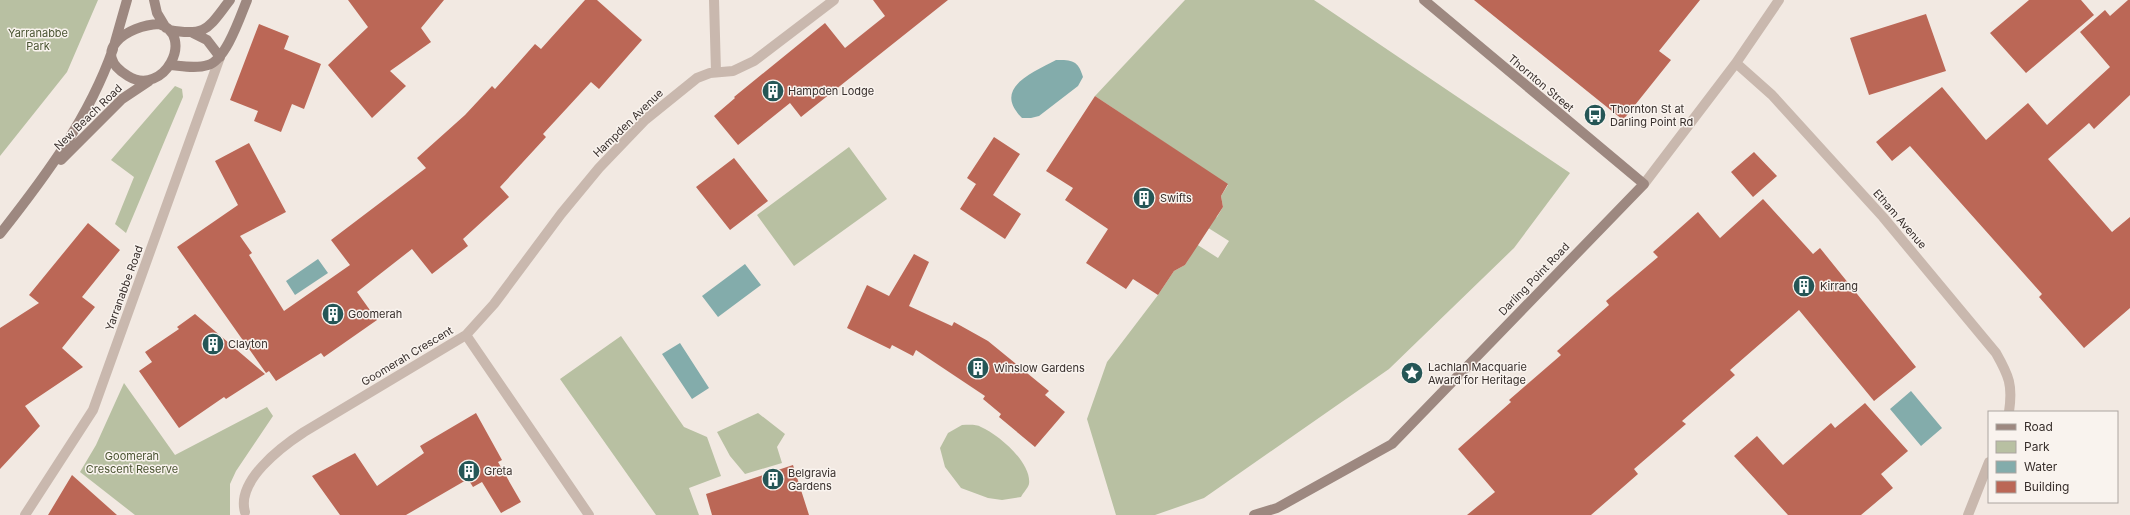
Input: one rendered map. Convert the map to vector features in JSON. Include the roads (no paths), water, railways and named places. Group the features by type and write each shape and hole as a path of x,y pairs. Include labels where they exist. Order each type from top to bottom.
{"street":[{"name":"New Beach Road","path":"0,234 43,178 75,130 91,101 103,76 114,46 127,0"},
{"path":"154,0 157,13 168,29 173,34 176,46 170,65 154,79 141,81 134,80 125,74 114,63 114,46 120,36 129,31 152,24 159,24 168,29 193,33 207,40 220,57 208,65 170,65"},
{"path":"193,33 199,32 210,25 230,0"},
{"name":"Yarranabbe Road","path":"25,515 93,410 220,57 247,0"},
{"path":"714,0 716,72"},
{"name":"Hampden Avenue","path":"466,334 488,313 561,214 618,147 645,120 685,87 704,74 733,71 754,61 834,0"},
{"name":"Thornton Street","path":"1424,0 1644,184"},
{"name":"Darling Point Road","path":"1254,515 1277,508 1392,444 1644,184 1736,63 1778,0"},
{"name":"Etham Avenue","path":"1736,63 1772,95 1878,211 1996,353 2008,373 2011,393 2009,411"},
{"name":"New Beach Road","path":"43,178 122,99 154,79"},
{"name":"Goomerah Crescent","path":"244,512 243,499 249,484 263,466 279,451 304,432 466,334 589,515"},
{"path":"1968,515 1988,465"}],"water":[{"path":"1056,60 1074,62 1079,67 1083,77 1078,86 1039,116 1022,118 1014,107 1011,98 1013,90 1027,76"},
{"path":"318,259 328,273 295,295 286,281"},
{"path":"745,264 761,285 718,317 702,296"},
{"path":"680,343 709,388 692,399 662,354"},
{"path":"1911,391 1942,428 1921,446 1890,409"}],"place":[{"name":"Hampden Lodge","path":"773,91"},
{"name":"Thornton St at Darling Point Rd","path":"1595,115"},
{"name":"Swifts","path":"1144,198"},
{"name":"Kirrang","path":"1804,286"},
{"name":"Goomerah","path":"333,314"},
{"name":"Clayton","path":"213,344"},
{"name":"Winslow Gardens","path":"978,368"},
{"name":"Lachlan Macquarie Award for Heritage","path":"1412,373"},
{"name":"Greta","path":"469,471"},
{"name":"Belgravia Gardens","path":"773,479"}],"park label":[{"name":"Yarranabbe Park","path":"38,39"},
{"name":"Goomerah Crescent Reserve","path":"132,462"}]}
